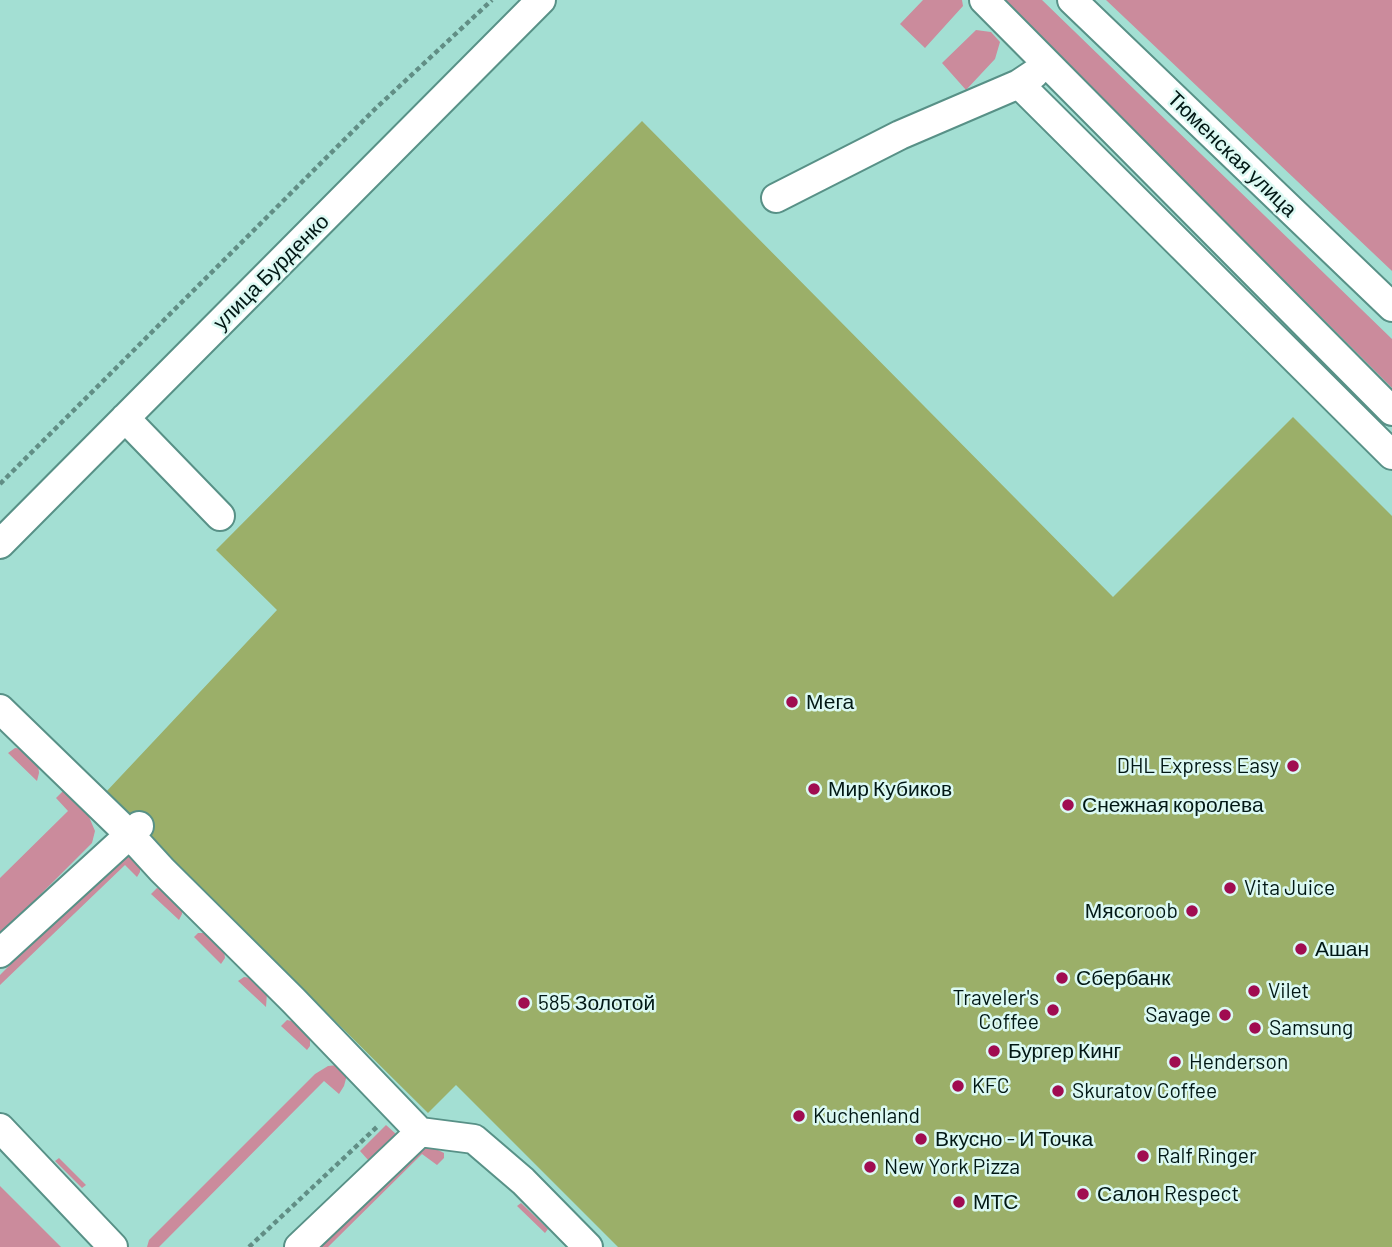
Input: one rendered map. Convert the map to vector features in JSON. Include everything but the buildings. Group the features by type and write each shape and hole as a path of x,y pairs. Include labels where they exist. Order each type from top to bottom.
{"street":[{"name":"улица Бурденко","path":"0,544 541,0"},
{"path":"984,0 1392,411"},
{"name":"Тюменская улица","path":"1072,0 1392,307"},
{"path":"776,198 900,135 1019,84 1048,65"},
{"path":"1019,84 1392,455"},
{"path":"125,418 220,516"},
{"path":"0,709 135,831 162,870 293,1000 420,1132 474,1139 523,1181 588,1247"},
{"path":"0,953 135,831"},
{"path":"0,1128 113,1247"},
{"path":"299,1247 420,1132"}],"path":[{"path":"0,484 365,119 492,0"},
{"path":"249,1247 398,1108"}],"shaded area":[{"path":"923,0 962,0 963,6 925,48 900,24"},
{"path":"1005,0 1042,0 1392,339 1392,388"},
{"path":"1106,0 1392,0 1392,271"},
{"path":"976,30 991,32 1000,42 995,59 966,90 942,63"},
{"path":"15,748 24,749 38,763 37,781 8,753"},
{"path":"65,789 87,812 95,831 92,843 0,935 0,878 68,811 56,798"},
{"path":"122,857 133,857 140,865 137,877 125,865 0,985 0,975 113,861"},
{"path":"157,888 165,890 182,908 179,920 151,894"},
{"path":"198,933 207,933 224,950 225,958 221,964 194,937"},
{"path":"244,977 251,978 267,993 266,1007 238,981"},
{"path":"287,1020 295,1022 310,1037 307,1050 281,1026"},
{"path":"338,1065 347,1075 339,1094 324,1081 159,1247 147,1247 149,1240 315,1074 328,1066"},
{"path":"386,1125 396,1134 369,1161 360,1151"},
{"path":"428,1145 444,1153 444,1158 437,1165 422,1154 328,1247 318,1247 417,1148"},
{"path":"59,1158 86,1185 82,1188 55,1161"},
{"path":"0,1186 61,1247 0,1247"},
{"path":"521,1203 548,1229 545,1233 517,1206"}],"place":[{"name":"Мега","path":"792,702"},
{"name":"DHL Express Easy","path":"1293,766"},
{"name":"Мир Кубиков","path":"814,789"},
{"name":"Снежная королева","path":"1068,805"},
{"name":"Vita Juice","path":"1230,888"},
{"name":"Мясоroob","path":"1192,911"},
{"name":"Ашан","path":"1301,949"},
{"name":"Сбербанк","path":"1062,978"},
{"name":"Vilet","path":"1254,991"},
{"name":"585 Золотой","path":"524,1003"},
{"name":"Traveler's Coffee","path":"1053,1010"},
{"name":"Savage","path":"1225,1015"},
{"name":"Samsung","path":"1255,1028"},
{"name":"Бургер Кинг","path":"994,1051"},
{"name":"Henderson","path":"1175,1062"},
{"name":"KFC","path":"958,1086"},
{"name":"Skuratov Coffee","path":"1058,1091"},
{"name":"Kuchenland","path":"799,1116"},
{"name":"Вкусно - И Точка","path":"921,1139"},
{"name":"Ralf Ringer","path":"1143,1156"},
{"name":"New York Pizza","path":"870,1167"},
{"name":"Салон Respect","path":"1083,1194"},
{"name":"МТС","path":"959,1202"}]}
